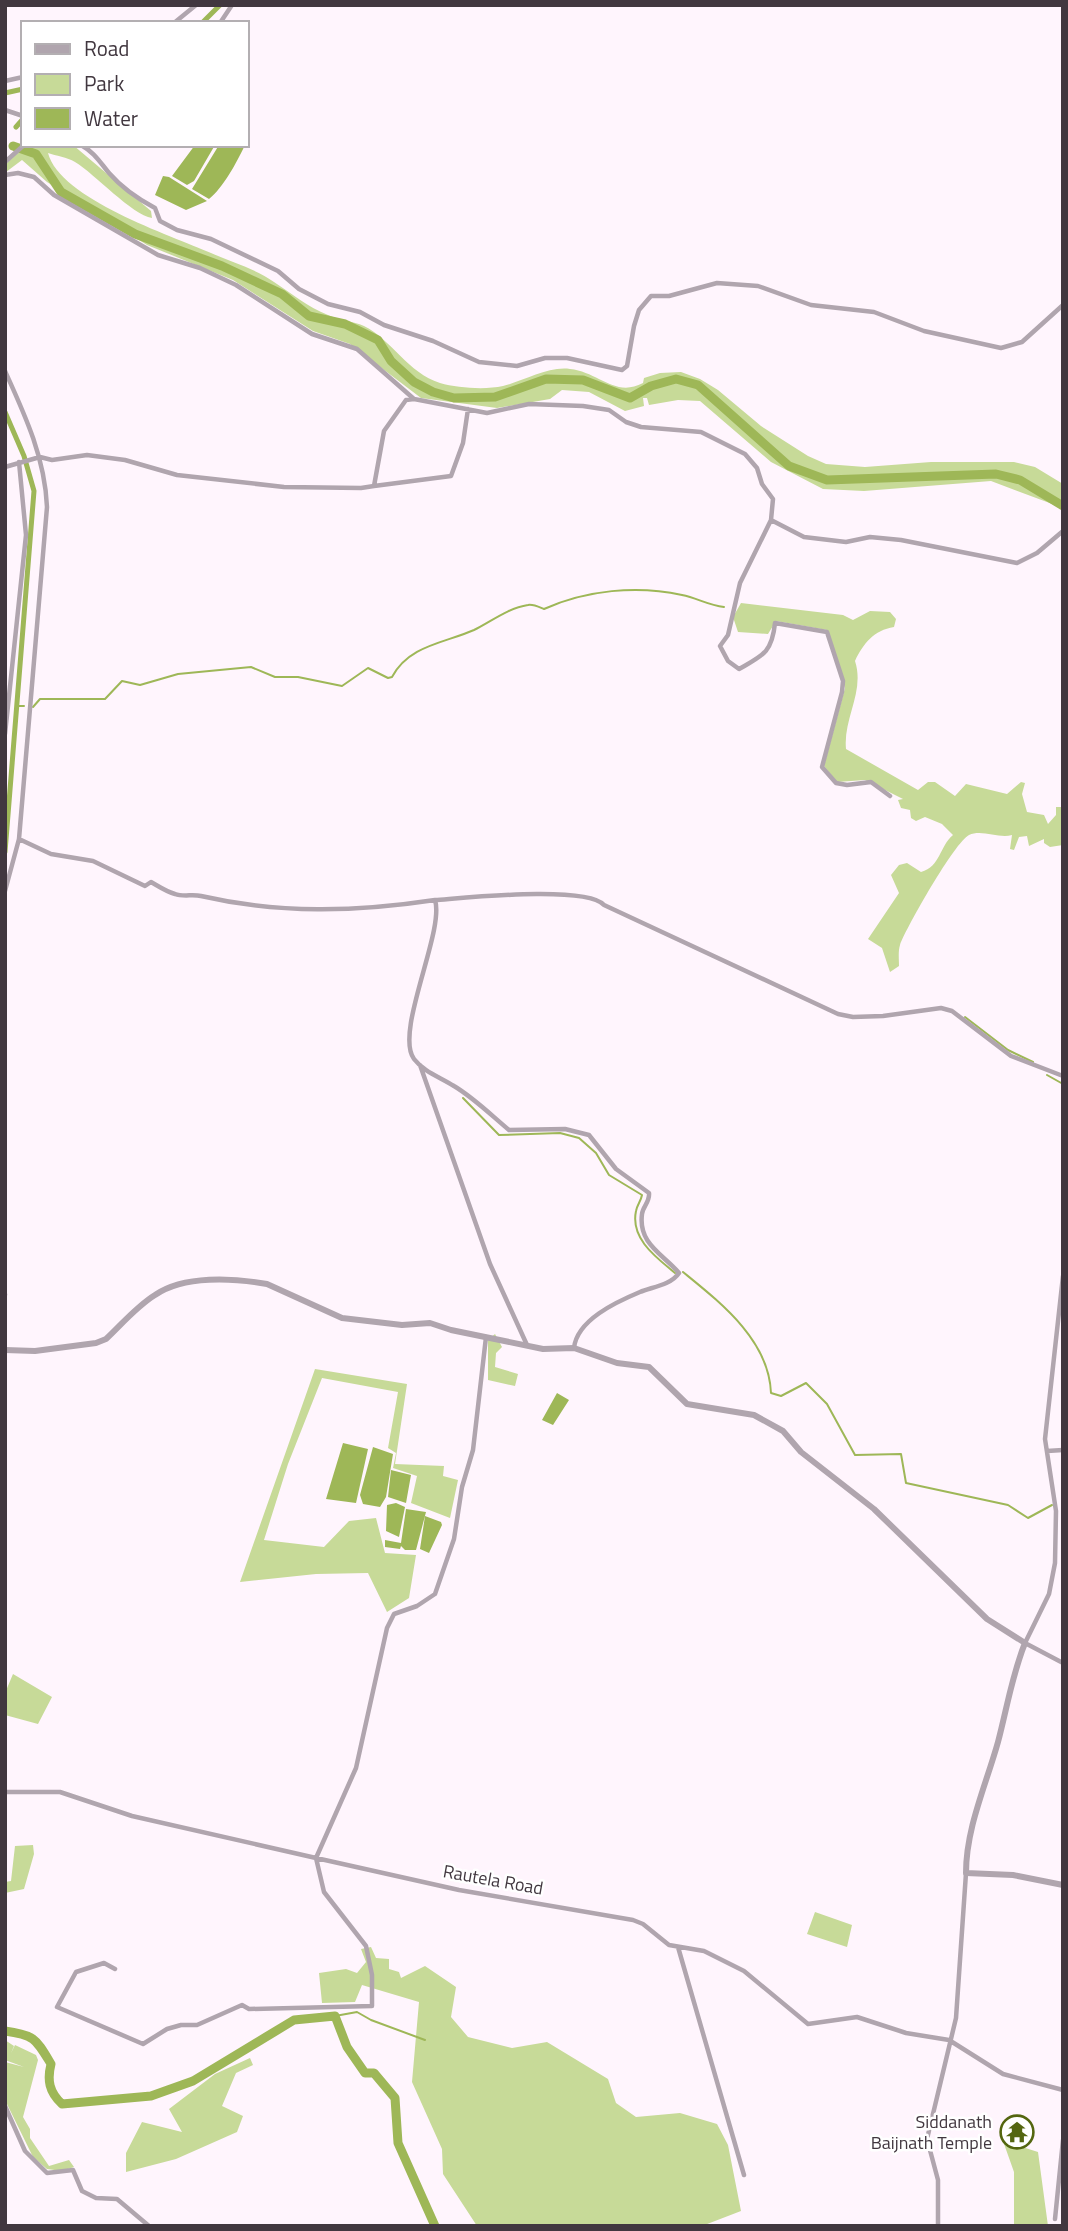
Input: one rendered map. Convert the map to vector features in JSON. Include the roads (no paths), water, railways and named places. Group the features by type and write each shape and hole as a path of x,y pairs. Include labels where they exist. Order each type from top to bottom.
{"street":[{"path":"176,21 196,5"},
{"path":"221,21 232,5"},
{"path":"5,162 22,147"},
{"path":"83,147 99,156 108,172 136,199 155,208 160,221 177,230 211,239 278,271 299,289 328,304 360,312 384,325 433,341 479,362 517,366 545,358 567,358 622,369 627,366 639,310 651,296 669,296 718,284 758,286 811,305 874,312 924,331 1001,348 1022,342 1063,305"},
{"path":"5,175 18,173 34,177 54,195 158,255 200,268 236,285 312,334 357,349 414,399"},
{"path":"5,371 31,428 37,458 46,482 47,507 19,839 5,891"},
{"path":"374,486 384,431 406,400 414,399 498,413 529,404 609,410 626,422 641,427 701,432 745,454 757,468 762,484 773,499 771,520 740,583 728,635 720,646 739,669 758,661 774,640 775,623 827,632 843,681 822,768 836,783 847,785 871,782 890,796"},
{"path":"5,467 37,458 52,460 87,455 106,457 165,473 284,487 361,488 451,476 463,443 468,409"},
{"path":"5,734 26,535 22,462"},
{"path":"771,520 804,537 846,542 870,537 1017,563 1037,553 1063,531"},
{"path":"19,839 51,854 93,860 145,886 151,882 175,895 200,896 224,904 281,911 373,909 435,900 513,894 568,894 598,899 604,905 717,960 838,1014 853,1017 941,1008 952,1011 966,1024 983,1032 1002,1051 1046,1072 1063,1076"},
{"path":"435,900 436,923 421,972 410,1052 420,1064 464,1093 509,1130 565,1129 589,1135 616,1169 649,1193 642,1212 642,1229 648,1243 676,1270 678,1276 614,1306 581,1328 574,1348"},
{"path":"420,1064 491,1264 527,1345"},
{"path":"938,2226 938,2180 927,2139 959,1989 970,1832 998,1741 1012,1679 1025,1643 1049,1594 1055,1563 1056,1511 1045,1427 1057,1350 1063,1276"},
{"path":"5,1350 35,1351 96,1343 106,1339 156,1294 201,1279 267,1284 342,1318 402,1325 430,1323 452,1331 543,1349 574,1348 617,1363 649,1367 687,1404 754,1415 783,1431 801,1452 874,1509 988,1619 1063,1663"},
{"path":"115,1969 104,1962 76,1972 57,2007 135,2043 143,2044 167,2029 197,2025 242,2005 249,2009 372,2006 372,1975 366,1945 324,1892 316,1858 356,1768 387,1628 394,1614 417,1606 435,1594 456,1531 462,1487 473,1450 486,1336"},
{"path":"1047,1451 1063,1450"},
{"name":"Rautela Road","path":"5,1792 60,1791 132,1816 316,1858 459,1890 633,1920 643,1924 669,1945 704,1951 744,1970 808,2024 857,2017 906,2033 949,2040"},
{"path":"966,1873 1013,1875 1063,1885"},
{"path":"678,1947 744,2175"},
{"path":"949,2040 1003,2074 1063,2090"},
{"path":"5,2106 25,2151 47,2173 73,2170 82,2191 96,2199 117,2199 149,2226"},
{"path":"1055,2219 1063,2140"}],"water":[{"path":"194,147 214,147 194,181 187,185 172,176"},
{"path":"218,147 244,147 224,182 209,199 192,189"},
{"path":"163,176 207,201 186,210 155,195"},
{"path":"557,1393 569,1400 553,1425 542,1420"},
{"path":"343,1443 368,1449 356,1503 326,1499"},
{"path":"373,1447 393,1454 386,1497 380,1507 363,1504 360,1495"},
{"path":"391,1470 411,1475 406,1503 388,1497"},
{"path":"396,1503 405,1507 399,1537 386,1531 387,1505"},
{"path":"406,1509 426,1512 416,1550 405,1550 401,1546 400,1549 385,1547 385,1540 401,1543"},
{"path":"425,1516 441,1522 442,1525 429,1553 420,1549"}],"waterway":[{"path":"204,21 220,5"},
{"path":"5,93 21,89"},
{"path":"16,127 21,121"},
{"path":"13,146 36,154 61,192 135,234 222,266 282,294 309,316 345,324 378,340 391,361 414,382 433,392 454,398 495,397 546,379 583,380 630,398 651,386 676,379 698,385 789,466 827,480 996,474 1020,480 1063,506"},
{"path":"5,412 24,456 34,491 5,852"},
{"path":"33,707 40,699 105,699 122,681 140,685 178,674 251,667 275,677 298,677 342,686 368,668 388,678 418,651 474,630 514,609 530,605 544,609 577,597 612,591 665,592 724,607"},
{"path":"18,706 24,706"},
{"path":"965,1017 1008,1050 1033,1062"},
{"path":"1047,1075 1063,1084"},
{"path":"463,1098 499,1135 560,1133 579,1138 596,1153 609,1175 642,1195 636,1211 637,1230 646,1247 675,1273"},
{"path":"683,1272 727,1310 752,1340 762,1356 771,1393 781,1396 806,1383 827,1404 855,1455 901,1454 906,1483 1008,1505 1028,1518 1052,1505"},
{"path":"335,2016 357,2012 425,2040"},
{"path":"5,2031 23,2034 38,2044 51,2064 50,2086 62,2104 151,2096 193,2081 294,2020 335,2016 347,2047 365,2073 374,2073 395,2098 398,2143 435,2226"}],"place":[{"name":"Siddanath Baijnath Temple","path":"1017,2132"}]}
